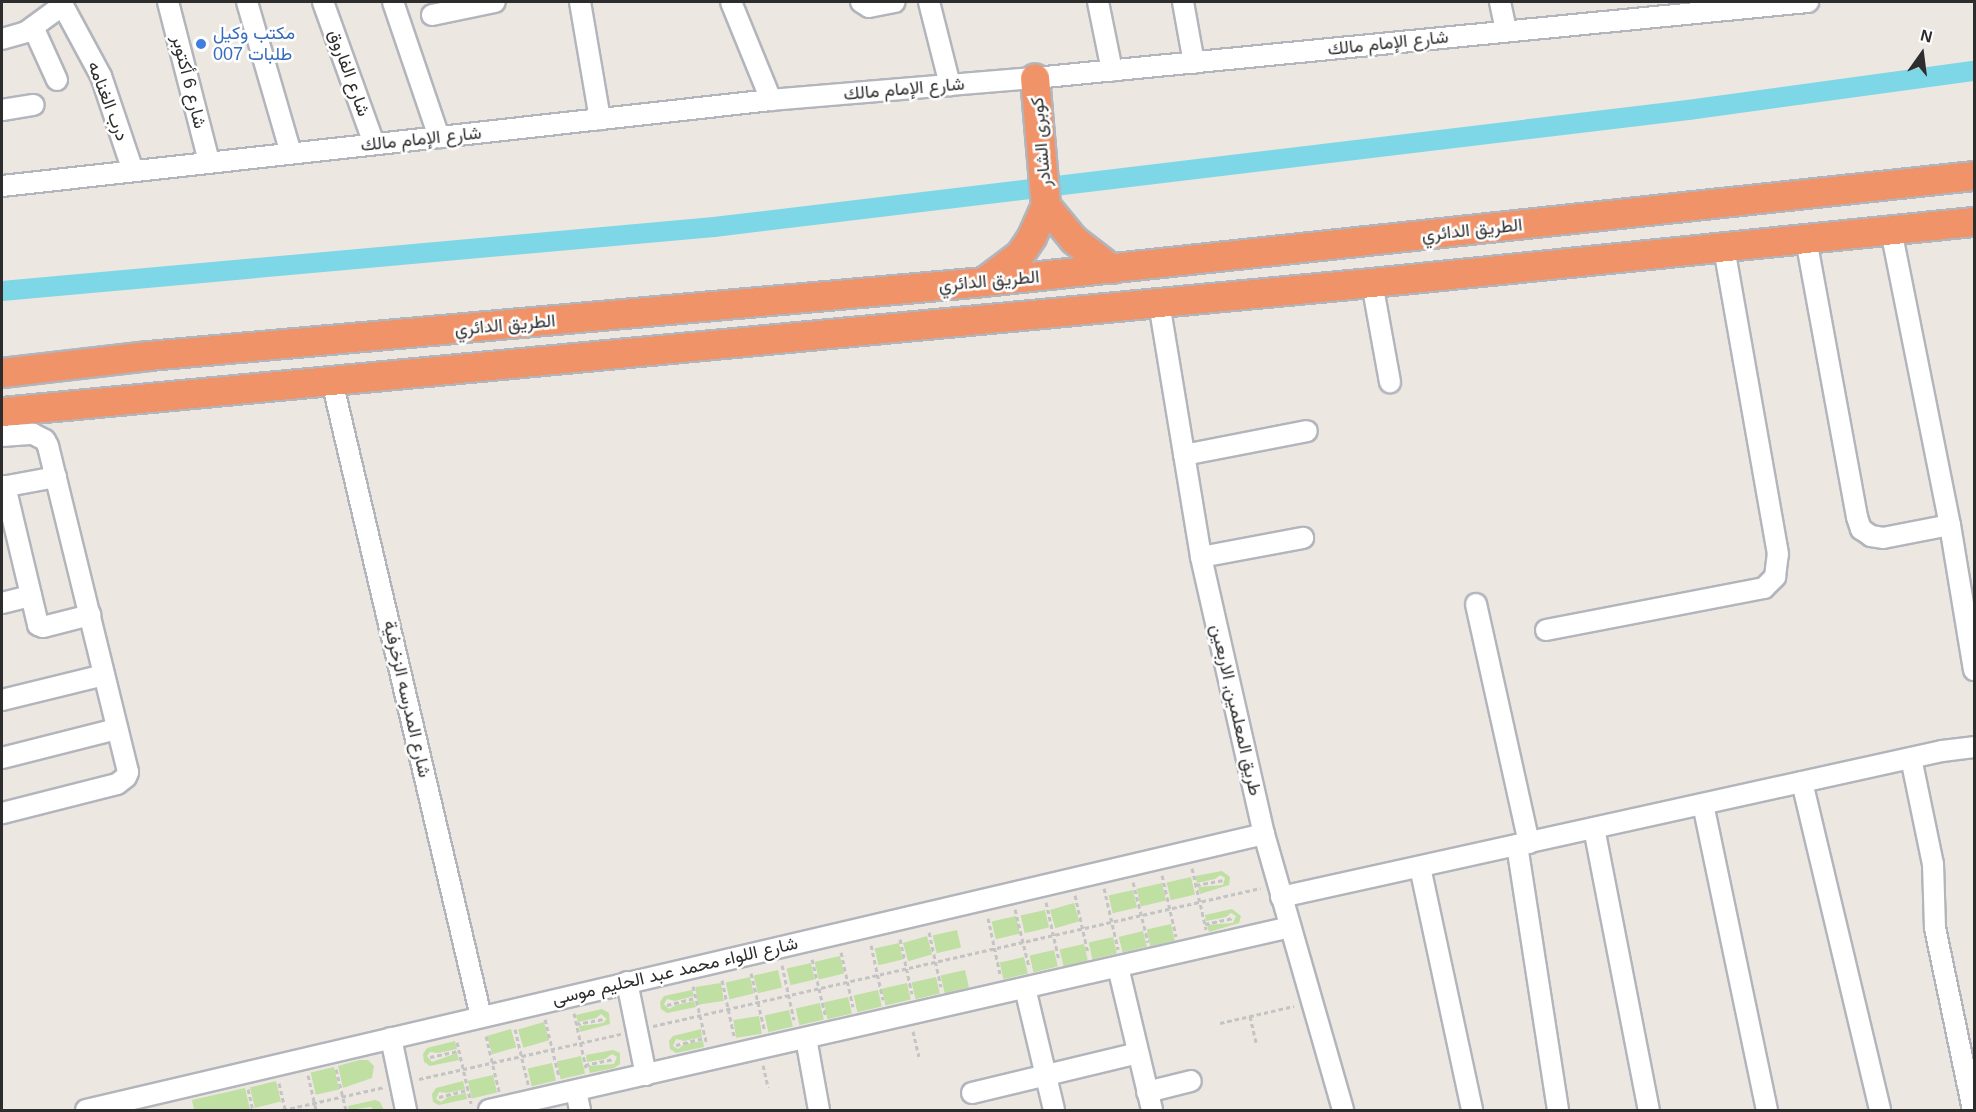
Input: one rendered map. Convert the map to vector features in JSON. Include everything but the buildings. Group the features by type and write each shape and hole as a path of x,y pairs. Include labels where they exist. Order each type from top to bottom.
{"highway":[{"name":"كوبرى الشادر","path":"984,282 1020,255 1032,237 1046,206 1035,78"},
{"name":"الطريق الدائري","path":"2,373 149,356 984,282 1974,176"},
{"name":"كوبرى الشادر","path":"1046,206 1074,240 1112,269"},
{"path":"2,412 1372,283 1974,222"},
{"path":"231,350 222,364 222,373 231,387 239,391"},
{"path":"149,356 156,361 164,376 163,392 158,399"}],"street":[{"name":"شارع 6 أكتوبر","path":"168,2 209,162"},
{"path":"247,2 291,153"},
{"name":"شارع الفاروق","path":"322,2 375,144"},
{"path":"393,2 439,137"},
{"path":"432,15 468,4 495,2"},
{"path":"580,2 600,119"},
{"path":"731,2 771,100"},
{"path":"861,2 869,7 895,2"},
{"path":"929,2 950,85"},
{"path":"1098,2 1112,71"},
{"path":"1183,2 1194,63"},
{"path":"1500,2 1506,31"},
{"name":"شارع الإمام مالك","path":"2,186 771,100 1112,71 1506,31 1654,9 1808,2"},
{"path":"2,39 33,27 62,3"},
{"name":"درب الغنامه","path":"62,3 101,76 133,171"},
{"path":"33,27 57,80"},
{"path":"2,110 34,105"},
{"path":"1891,230 1950,525 1974,670"},
{"path":"1806,239 1861,529 1871,536 1883,537 1950,525"},
{"path":"1546,630 1764,588 1775,578 1778,554 1724,247"},
{"path":"1372,283 1390,382"},
{"name":"طريق المعلمين, الاربعين","path":"1159,303 1201,557 1263,834 1342,1110"},
{"name":"شارع المدرسه الزخرفية","path":"333,381 482,1017"},
{"path":"1184,455 1307,431"},
{"path":"2,436 27,433 39,436 48,446 128,772 122,781 2,812"},
{"path":"56,477 3,486 10,542 41,627 90,615"},
{"path":"1201,557 1303,538"},
{"path":"2,603 31,596"},
{"path":"1476,604 1523,844 1558,1110"},
{"path":"2,700 104,675"},
{"path":"2,758 117,729"},
{"path":"1279,891 1420,867 1911,758 1974,747"},
{"path":"1911,758 1933,864 1935,928 1973,1110"},
{"path":"1802,782 1880,1110"},
{"path":"1703,804 1767,1110"},
{"path":"1594,828 1649,1110"},
{"name":"شارع اللواء محمد عبد الحليم موسى","path":"86,1110 1263,834"},
{"path":"1420,867 1472,1110"},
{"path":"496,1109 1290,927"},
{"path":"1120,966 1150,1101 1191,1081"},
{"path":"627,982 646,1075"},
{"path":"1029,987 1054,1110"},
{"path":"391,1038 406,1110"},
{"path":"803,1039 819,1110"},
{"path":"972,1092 1138,1053"},
{"path":"576,1091 580,1110"}],"path":[{"path":"1188,852 1209,946"},
{"path":"1159,858 1180,952"},
{"path":"1129,866 1152,959"},
{"path":"1101,872 1120,966"},
{"path":"1071,879 1092,973"},
{"path":"1196,885 1224,879"},
{"path":"1042,886 1064,979"},
{"path":"275,1066 284,1110 1170,908 1279,891"},
{"path":"1012,893 1023,942 1029,987"},
{"path":"983,899 1005,993"},
{"path":"925,913 945,1006"},
{"path":"1205,924 1233,918"},
{"path":"895,920 906,968 919,1056"},
{"path":"866,926 887,1020"},
{"path":"837,933 858,1026"},
{"path":"807,940 829,1033"},
{"path":"778,947 789,995 803,1039"},
{"path":"747,954 768,1047"},
{"path":"718,961 738,1054"},
{"path":"689,968 710,1060"},
{"path":"570,996 585,1065 576,1091"},
{"path":"667,1005 696,998"},
{"path":"541,1002 552,1049 576,1091"},
{"path":"1220,1023 1311,1003"},
{"path":"510,1010 532,1101"},
{"path":"1250,1016 1256,1042"},
{"path":"482,1017 492,1063 496,1109"},
{"path":"576,1024 603,1018"},
{"path":"452,1024 473,1110"},
{"path":"676,1045 705,1038"},
{"path":"430,1057 459,1051"},
{"path":"332,1052 346,1110"},
{"path":"304,1059 316,1110"},
{"path":"585,1065 613,1059"},
{"path":"439,1097 468,1090"}],"green space":[{"path":"1222,871 1230,877 1229,885 1200,894 1198,887 1223,885 1225,878 1220,875 1215,879 1197,883 1195,876"},
{"path":"1191,877 1195,895 1171,900 1167,883"},
{"path":"1162,883 1166,901 1141,906 1137,889"},
{"path":"1133,890 1137,908 1113,913 1109,896"},
{"path":"1074,903 1079,921 1055,928 1050,910"},
{"path":"1232,909 1241,916 1239,923 1209,932 1207,925 1233,923 1236,916 1231,913 1226,917 1206,921 1205,915"},
{"path":"1045,910 1049,928 1025,933 1021,916"},
{"path":"1016,916 1020,934 996,939 992,922"},
{"path":"1171,924 1175,941 1150,946 1147,930"},
{"path":"957,930 961,948 937,953 933,936"},
{"path":"1143,931 1147,947 1123,953 1119,937"},
{"path":"927,936 932,954 908,961 903,943"},
{"path":"1113,937 1117,954 1092,959 1089,943"},
{"path":"899,943 903,960 878,965 875,949"},
{"path":"1084,944 1088,961 1063,966 1060,950"},
{"path":"1054,950 1058,967 1033,972 1030,956"},
{"path":"840,956 844,974 819,979 815,962"},
{"path":"1024,957 1028,974 1003,979 1000,963"},
{"path":"811,963 815,980 790,985 787,969"},
{"path":"778,970 782,988 758,993 754,976"},
{"path":"965,970 969,988 945,993 941,976"},
{"path":"750,977 754,994 729,999 726,983"},
{"path":"936,977 940,994 915,999 912,983"},
{"path":"721,983 724,1001 698,1005 695,987"},
{"path":"907,983 911,1000 885,1005 882,989"},
{"path":"692,990 694,996 675,1001 667,999 664,1004 669,1009 694,1001 696,1007 667,1013 661,1009 660,1002 664,996"},
{"path":"878,990 882,1007 857,1012 854,996"},
{"path":"848,997 852,1014 827,1019 824,1003"},
{"path":"820,1003 824,1020 799,1025 796,1009"},
{"path":"602,1009 609,1013 610,1024 580,1032 579,1026 603,1023 607,1019 601,1014 596,1018 578,1022 576,1015"},
{"path":"789,1010 793,1027 768,1032 765,1016"},
{"path":"759,1016 762,1034 736,1038 733,1020"},
{"path":"544,1022 549,1040 523,1048 518,1029"},
{"path":"511,1029 516,1047 492,1054 487,1036"},
{"path":"701,1029 702,1037 684,1041 676,1039 673,1046 678,1049 685,1044 703,1041 704,1047 676,1053 670,1049 669,1041 673,1036"},
{"path":"455,1041 457,1049 438,1053 430,1052 427,1056 432,1062 457,1053 459,1060 430,1066 424,1062 423,1054 427,1048"},
{"path":"613,1050 620,1053 620,1064 614,1068 590,1073 588,1066 614,1064 617,1057 612,1054 605,1059 587,1062 586,1055"},
{"path":"581,1056 585,1074 561,1079 557,1062"},
{"path":"368,1060 374,1066 372,1078 343,1088 338,1066"},
{"path":"552,1063 556,1081 532,1086 528,1069"},
{"path":"334,1067 339,1089 316,1095 311,1072"},
{"path":"493,1075 497,1093 472,1098 468,1081"},
{"path":"276,1081 281,1101 255,1108 250,1088"},
{"path":"463,1081 465,1089 447,1093 439,1092 436,1099 441,1102 448,1097 466,1093 467,1099 439,1105 433,1102 432,1094 436,1088"},
{"path":"245,1088 250,1109 194,1110 192,1100"},
{"path":"375,1100 380,1102 384,1110 374,1110 371,1107 349,1110 348,1106"}],"waterway":[{"path":"2,291 714,227 1688,110 1974,71"}],"place":[{"name":"مكتب وكيل طلبات 007","path":"201,44"}]}
